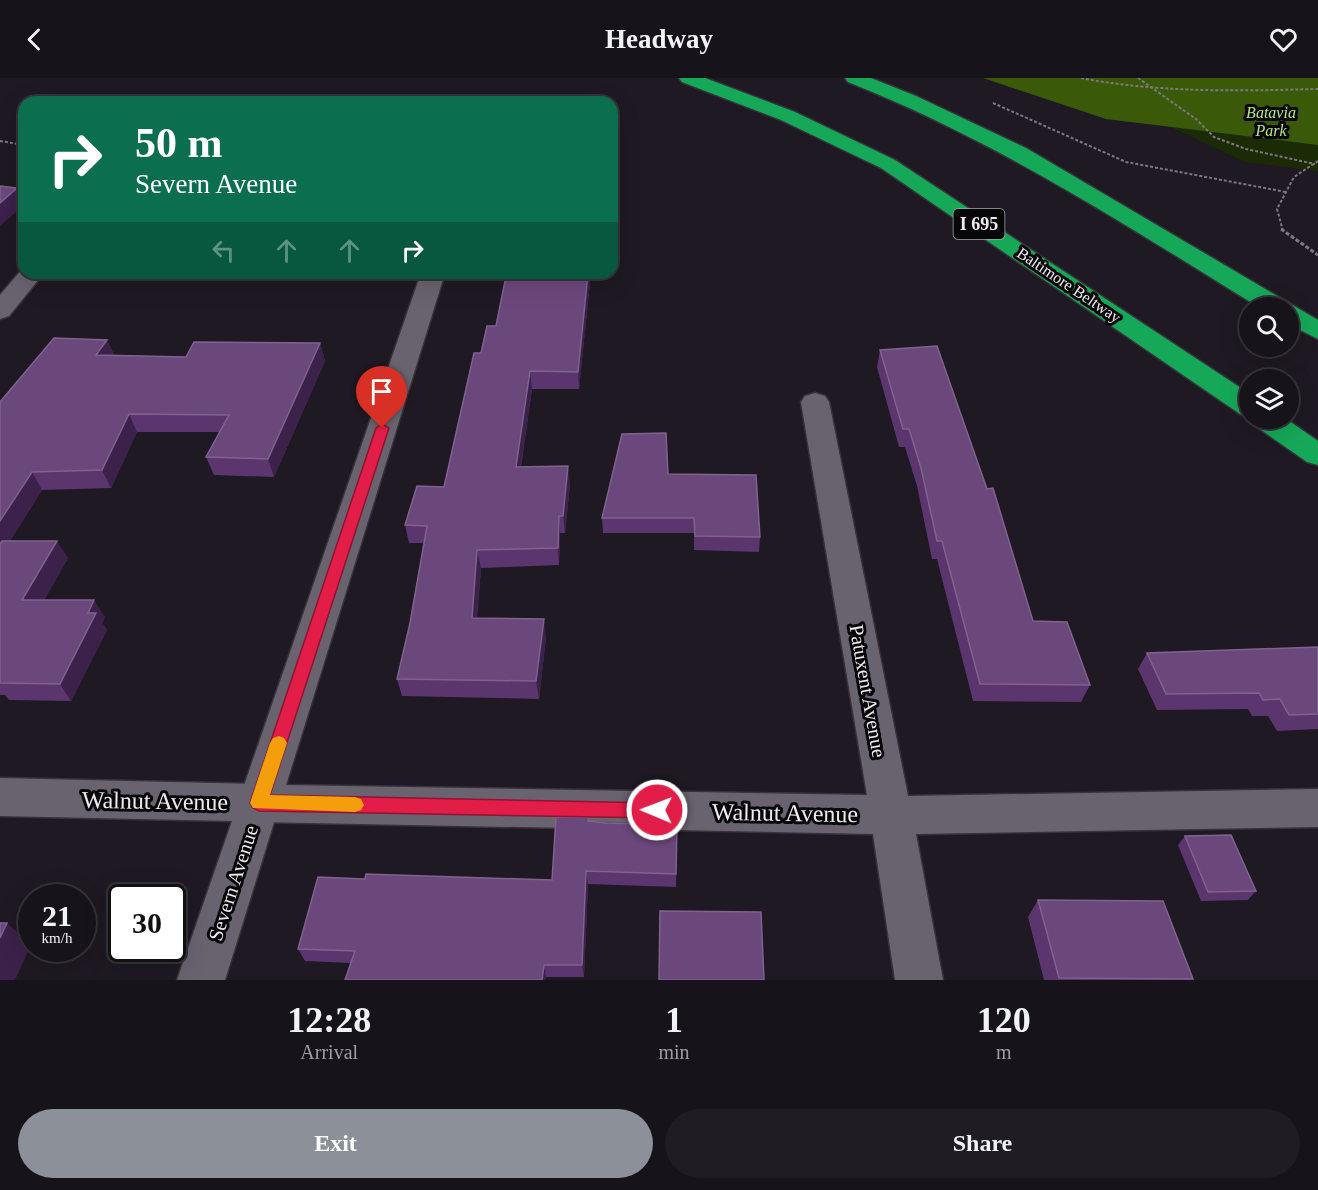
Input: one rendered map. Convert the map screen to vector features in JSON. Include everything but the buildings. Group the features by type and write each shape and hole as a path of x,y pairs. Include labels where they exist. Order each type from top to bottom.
{"highway":[{"name":"Baltimore Beltway","path":"688,78 788,116 888,164 1239,401"},
{"path":"854,78 924,107 1038,165 1260,297"},
{"path":"1299,320 1318,331"},
{"path":"1280,429 1318,455"}],"street":[{"path":"0,311 27,279"},
{"name":"Severn Avenue","path":"201,980 431,279"},
{"name":"Patuxent Avenue","path":"815,402 919,980"},
{"name":"Walnut Avenue","path":"0,797 891,815 1318,808"}],"path":[{"path":"1081,78 1107,83 1216,92 1318,89"},
{"path":"1138,78 1196,119 1214,137 1246,149 1316,163"},
{"path":"990,101 1126,162 1286,192"},
{"path":"0,141 18,144"},
{"path":"1316,163 1294,177 1276,209 1281,229 1318,255"}],"green space":[{"name":"Batavia Park","path":"983,78 1318,78 1318,145 1106,119"},
{"name":"Batavia Park","path":"1318,78 1318,171 1245,162 1141,113"}],"slow traffic":[{"path":"279,743 259,803 355,805"}],"route":[{"path":"382,428 259,803 657,810"}]}
